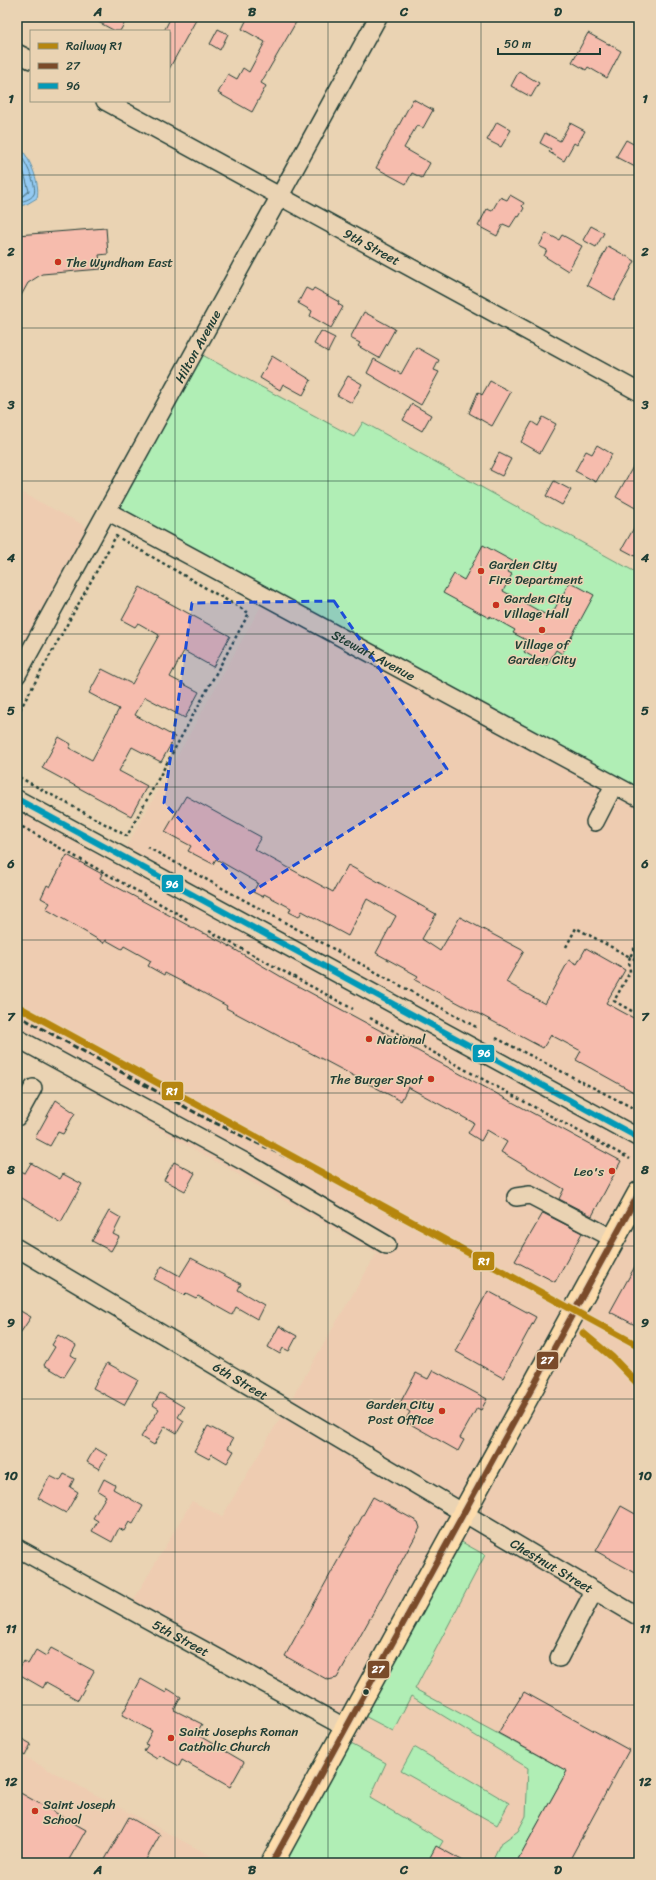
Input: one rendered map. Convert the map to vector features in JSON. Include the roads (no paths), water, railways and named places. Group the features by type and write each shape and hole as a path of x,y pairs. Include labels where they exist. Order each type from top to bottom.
{"main road":[{"path":"272,1863 639,1193"}],"street":[{"name":"Hilton Avenue","path":"17,675 378,17"},
{"path":"17,53 30,60"},
{"name":"9th Street","path":"107,102 639,392"},
{"name":"Stewart Avenue","path":"107,511 639,798"},
{"path":"595,822 614,785"},
{"path":"17,800 639,1138"},
{"path":"17,1038 246,1162 387,1245"},
{"path":"17,1117 33,1088"},
{"path":"516,1197 530,1195 614,1239"},
{"name":"6th Street","path":"17,1248 463,1514"},
{"name":"Chestnut Street","path":"463,1514 639,1617"},
{"name":"5th Street","path":"17,1548 346,1728"},
{"path":"559,1658 594,1591"}],"water":[{"path":"17,143 33,169 38,192 37,198 27,204 17,207"}],"railway":[{"path":"17,1015 209,1120 347,1186"},
{"path":"403,1216 639,1346"}],"rail line":[{"name":"R1","path":"17,1006 639,1346"},
{"name":"R1","path":"583,1333 612,1357 639,1385"}],"place":[{"name":"The Wyndham East","path":"58,262"},
{"name":"Garden City Fire Department","path":"481,571"},
{"name":"Garden City Village Hall","path":"496,605"},
{"name":"Village of Garden City","path":"542,630"},
{"name":"National","path":"369,1039"},
{"name":"The Burger Spot","path":"431,1079"},
{"name":"Leo's","path":"612,1171"},
{"name":"Garden City Post Office","path":"442,1411"},
{"name":"Saint Josephs Roman Catholic Church","path":"171,1738"},
{"name":"Saint Joseph School","path":"35,1811"}]}
